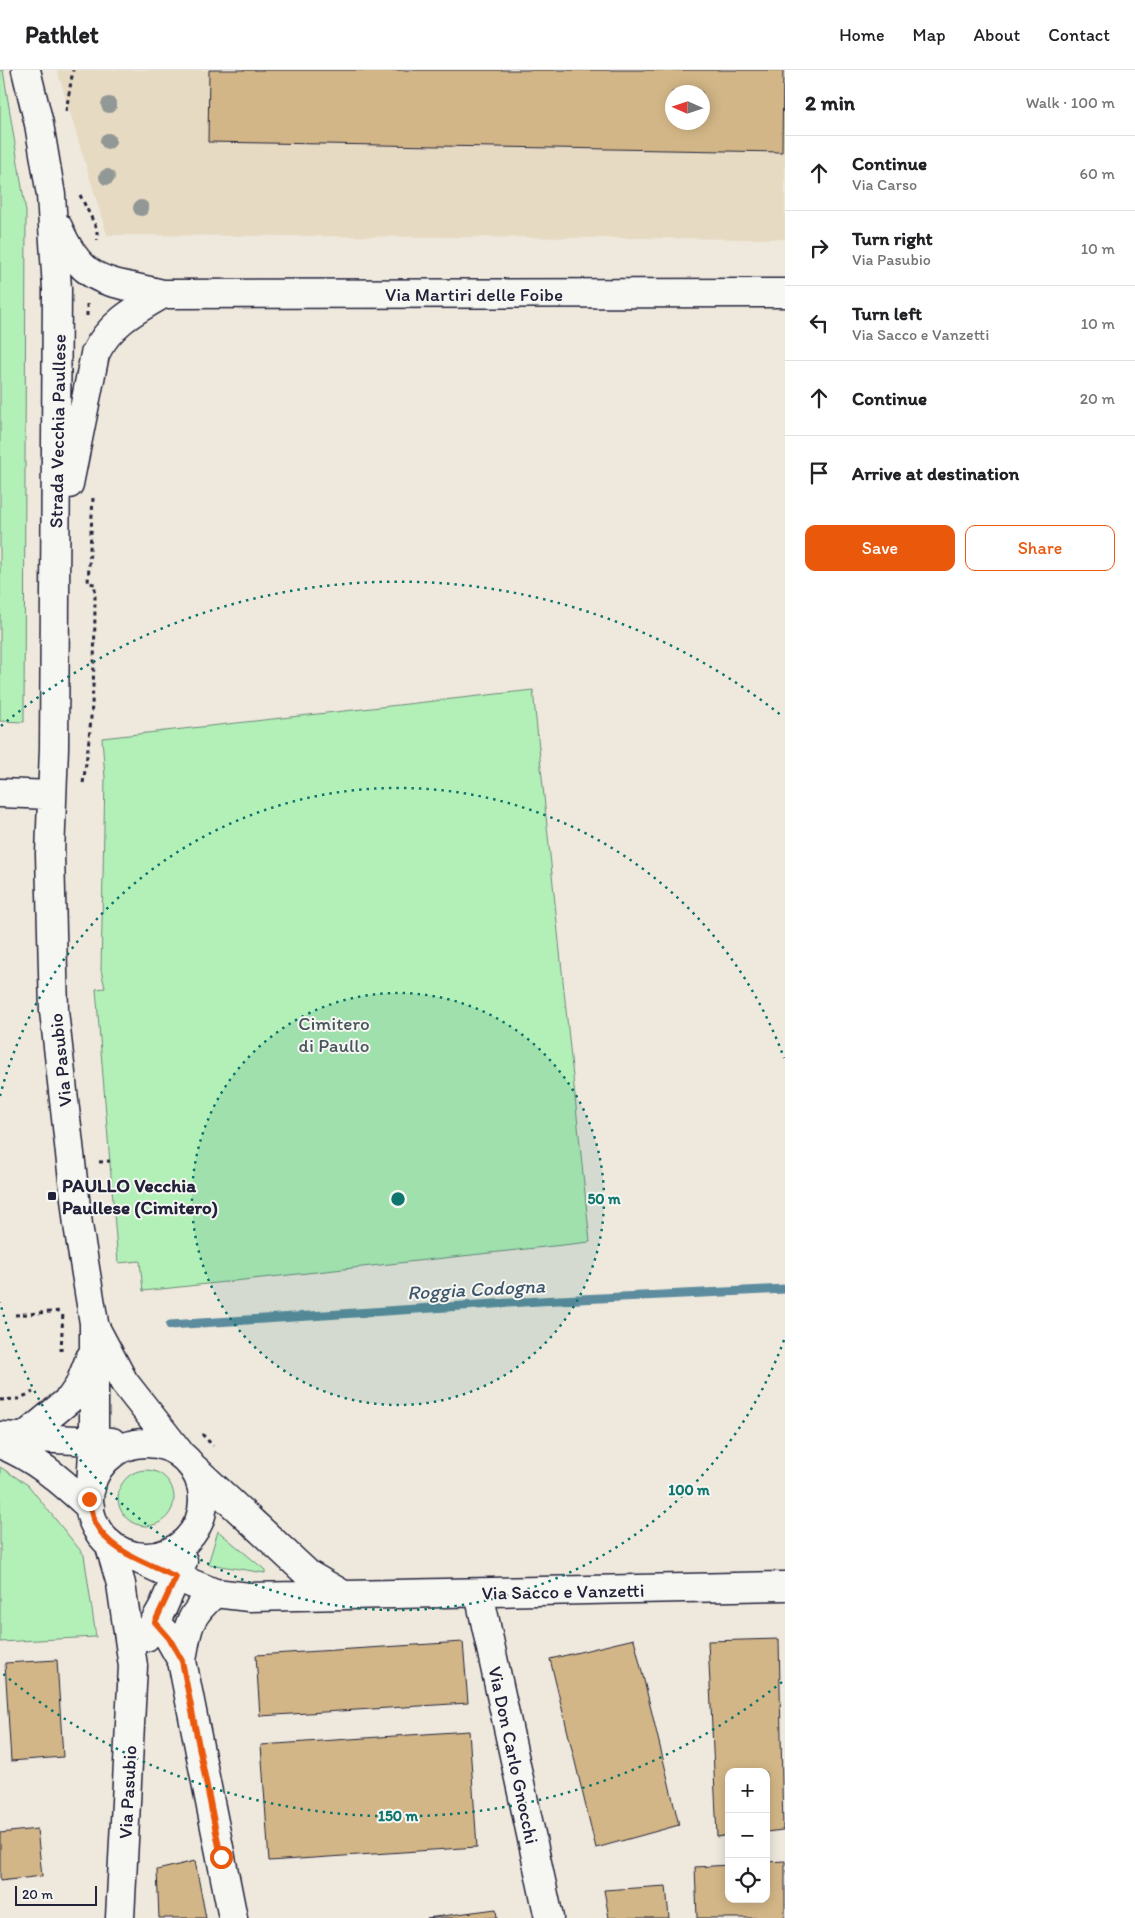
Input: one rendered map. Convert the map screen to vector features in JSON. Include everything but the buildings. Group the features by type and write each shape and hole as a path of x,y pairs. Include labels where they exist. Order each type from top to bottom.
{"street":[{"name":"Strada Vecchia Paullese","path":"26,70 43,146 54,218 58,320 51,795"},
{"path":"54,218 66,247 74,259 82,269 92,275"},
{"name":"Via Martiri delle Foibe","path":"92,275 163,294 785,293"},
{"path":"56,554 91,371 100,344 118,322 163,294"},
{"path":"0,793 51,795"},
{"name":"Via Pasubio","path":"51,795 54,1011 77,1216 93,1325 93,1442 90,1498"},
{"name":"Via Pasubio","path":"8,1439 70,1399 79,1386 93,1325"},
{"name":"Via Pasubio","path":"93,1325 124,1382 186,1460"},
{"path":"8,1439 161,1445 186,1460 217,1492 309,1575 342,1594"},
{"path":"8,1439 40,1465 90,1498"},
{"path":"141,1443 124,1448 108,1457 99,1468 90,1498 97,1528 119,1548 150,1557 173,1550 189,1537 199,1520 202,1509 202,1491 199,1478 186,1460"},
{"name":"Via Pasubio","path":"133,1666 176,1577 199,1520"},
{"name":"Via Pasubio","path":"119,1548 121,1584 133,1666 120,1918"},
{"name":"Via Sacco e Vanzetti","path":"119,1548 176,1577 215,1593 284,1597 342,1594 785,1586"},
{"path":"182,1661 187,1626 201,1604 215,1593"},
{"name":"Via Don Carlo Gnocchi","path":"479,1593 549,1918"},
{"path":"155,1622 169,1638 182,1661 233,1918"}],"path":[{"path":"66,112 74,70"},
{"path":"64,104 67,120"},
{"path":"78,191 97,229 92,275 87,288 87,330 92,340 100,344"},
{"path":"82,784 89,749 94,639 95,584 88,583 93,497"},
{"path":"96,1153 98,1172"},
{"path":"59,1356 62,1348 62,1311"},
{"path":"15,1315 62,1311 93,1325"},
{"path":"0,1400 18,1399 39,1388"},
{"path":"195,1426 215,1448"}],"shaded area":[{"path":"57,70 785,70 785,239 107,235"}],"green space":[{"path":"0,70 3,70 26,212 24,722 0,721"},
{"name":"Cimitero di Paullo","path":"533,690 590,1242 143,1291 140,1261 118,1263 96,989 105,988 101,970 105,778 102,738"},
{"path":"0,1467 28,1485 84,1555 96,1637 0,1642"},
{"path":"146,1470 157,1472 166,1478 172,1487 174,1498 172,1509 166,1518 157,1524 146,1526 135,1524 126,1518 120,1509 118,1498 120,1487 126,1478 135,1472"},
{"path":"218,1531 265,1570 265,1573 208,1564"}],"waterway":[{"name":"Roggia Codogna","path":"170,1325 539,1301 785,1289"}],"place":[{"name":"PAULLO Vecchia Paullese (Cimitero)","path":"52,1196"}],"route":[{"path":"89,1499 92,1516 99,1532 112,1546 176,1577 155,1622 169,1638 182,1661 221,1857"}]}
